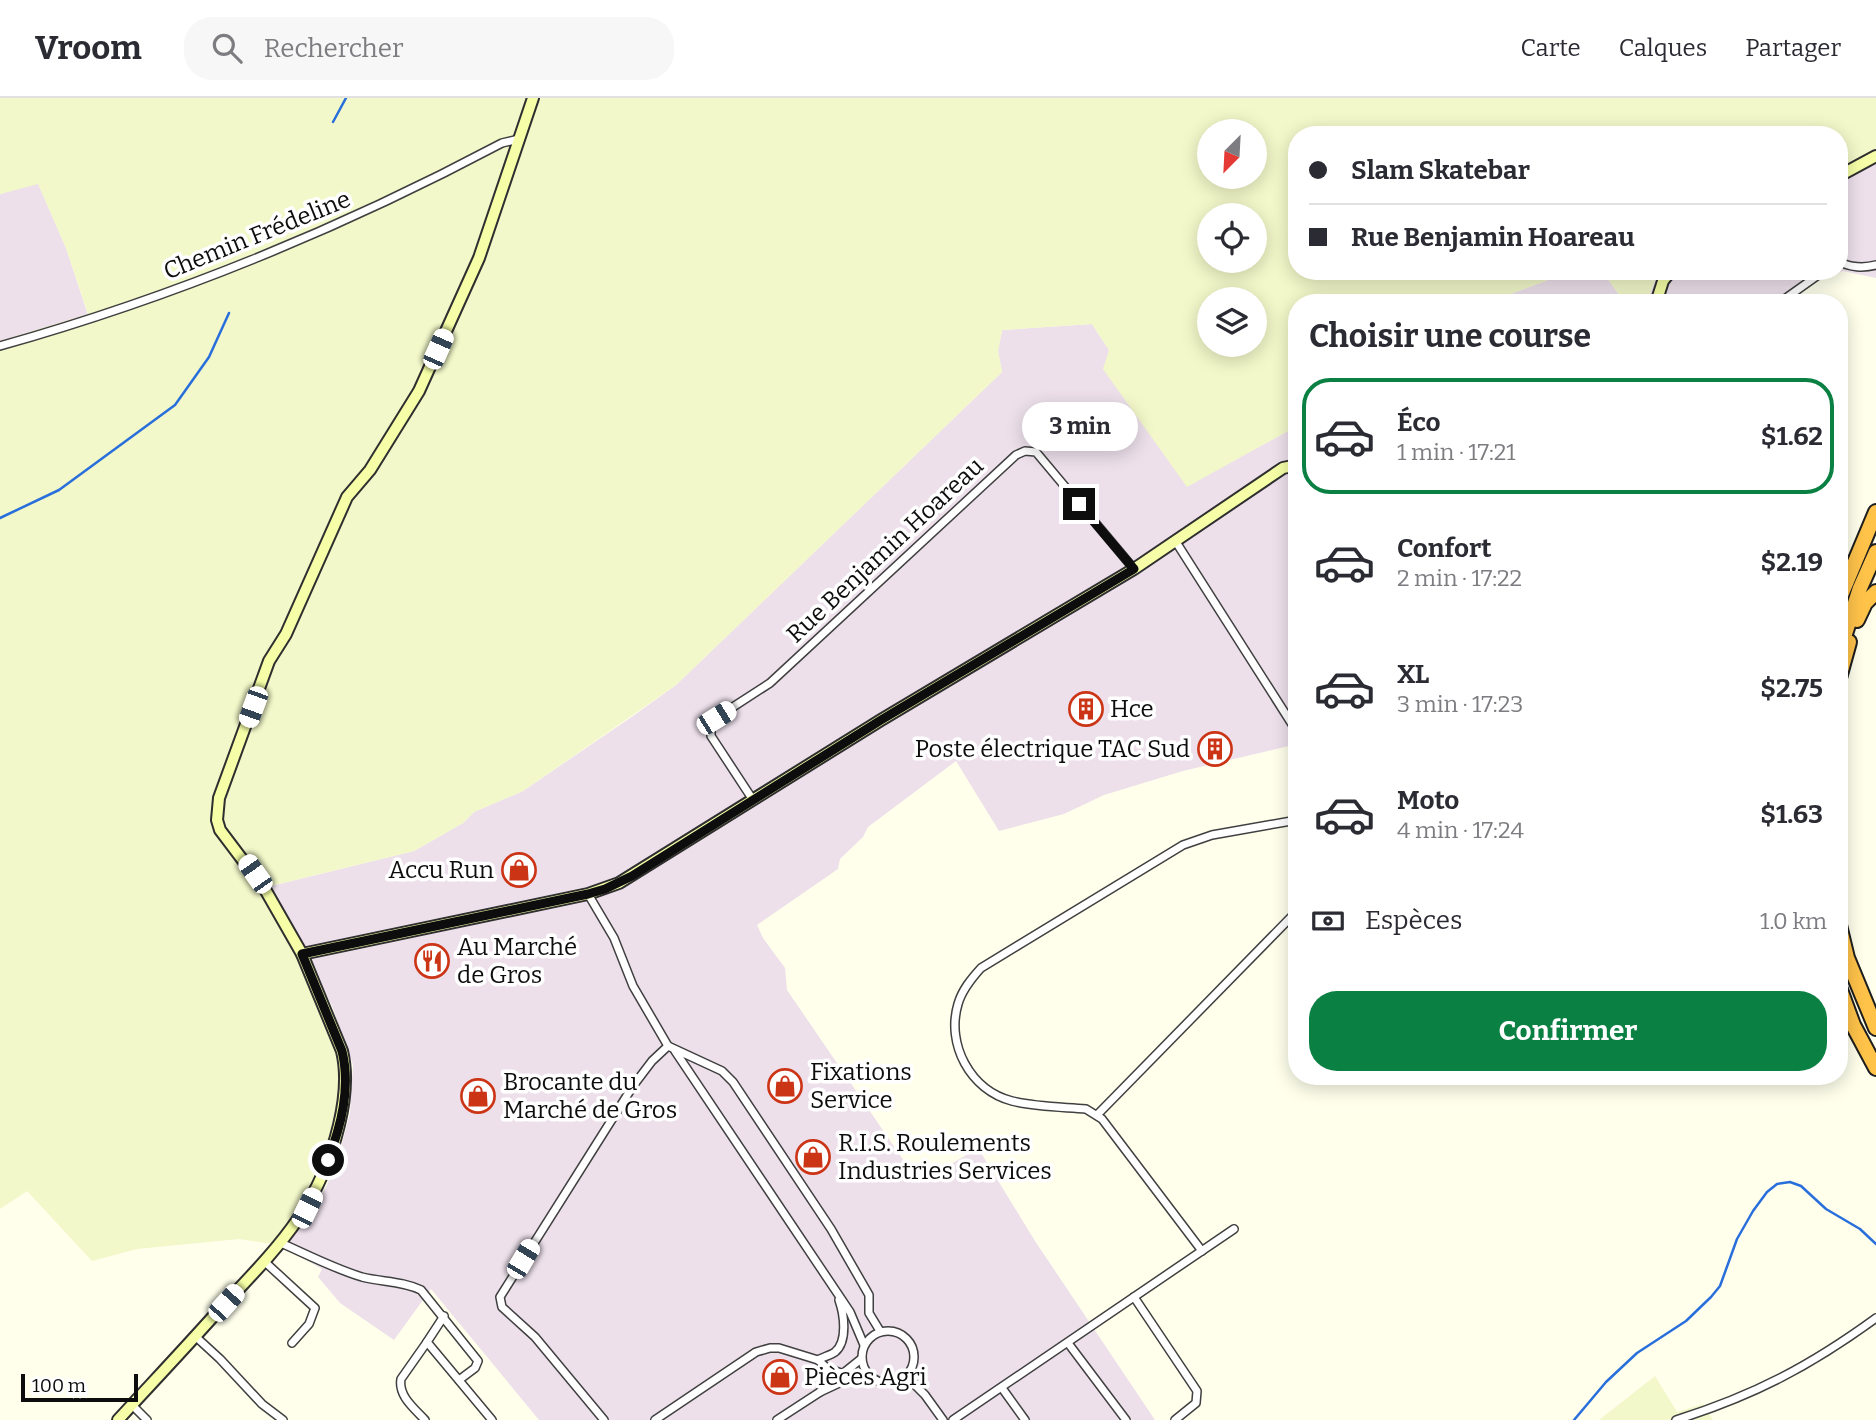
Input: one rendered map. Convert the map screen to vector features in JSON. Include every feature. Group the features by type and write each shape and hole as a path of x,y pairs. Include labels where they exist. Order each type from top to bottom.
{"highway":[{"path":"1848,579 1876,512"},
{"path":"1848,625 1876,552"},
{"path":"1848,646 1854,625 1865,603 1876,592"},
{"path":"1848,960 1876,1028"},
{"path":"1848,1012 1876,1068"}],"street":[{"path":"118,1420 281,1243 307,1208 335,1143 345,1096 342,1051 302,954 266,891 220,830 216,820 219,798 270,661 286,634 347,497 370,470 419,391 475,268 533,98"},
{"name":"Chemin Frédeline","path":"0,346 125,308 344,222 502,143 519,139"},
{"path":"1848,171 1876,156"},
{"path":"1848,265 1876,265"},
{"path":"1792,294 1811,280"},
{"name":"Rue Benjamin Hoareau","path":"753,800 711,736 711,726 716,718 769,683 1016,455 1025,451 1036,452 1134,569"},
{"path":"302,954 588,894 618,883 881,720 1134,569 1288,467"},
{"path":"1176,542 1288,718"},
{"path":"1202,1251 1097,1115 1086,1109 1012,1101 983,1086 971,1074 957,1046 955,1017 964,989 981,968 1183,845 1212,835 1288,822"},
{"path":"588,894 614,938 633,986 671,1048 850,1312 864,1345"},
{"path":"1097,1115 1288,920"},
{"path":"671,1048 722,1071 733,1082 844,1251 869,1295 869,1312 880,1331"},
{"path":"604,1420 535,1337 502,1307 500,1297 634,1086 652,1061 671,1048"},
{"path":"953,1420 1234,1230"},
{"path":"281,1243 360,1276 412,1285 421,1290 478,1361 475,1368 459,1380"},
{"path":"265,1262 315,1308 309,1324 292,1343"},
{"path":"818,1360 835,1352 842,1342 842,1313 837,1295"},
{"path":"1135,1297 1197,1391 1196,1403 1175,1420"},
{"path":"425,1420 402,1395 401,1379 444,1316"},
{"path":"1676,1420 1761,1389 1799,1370 1876,1318"},
{"path":"777,1420 820,1392 854,1376 869,1376 884,1383 896,1382 906,1376 914,1361 912,1345 901,1334 890,1331 880,1331 870,1336 864,1345 861,1359 869,1376"},
{"path":"195,1336 262,1404 283,1420"},
{"path":"428,1342 492,1420"},
{"path":"1068,1343 1126,1420"},
{"path":"654,1420 756,1352 770,1348 779,1348 818,1360 827,1368 841,1373"},
{"path":"820,1392 861,1359"},
{"path":"906,1376 925,1395 943,1420"},
{"path":"1002,1388 1025,1420"},
{"path":"132,1405 147,1420"},
{"path":"1703,1411 1709,1420"}],"shaded area":[{"path":"1876,149 1876,278 1848,272 1848,163"},
{"path":"38,183 66,248 88,315 0,341 0,194"},
{"path":"1548,280 1608,280 1619,294 1511,294"},
{"path":"1655,280 1814,280 1800,294 1650,294"},
{"path":"1092,324 1109,350 1253,450 1288,431 1288,746 1183,771 1104,795 1064,814 999,831 956,761 868,827 863,837 840,859 838,869 757,925 785,968 787,990 919,1183 978,1148 1035,1241 1155,1420 539,1420 431,1289 394,1340 340,1303 318,1277 322,1269 285,1248 314,1208 339,1155 350,1113 353,1065 332,1006 271,886 414,851 463,823 474,812 523,791 676,685 1002,372 998,351 1002,330"}],"green space":[{"path":"0,98 1876,98 1876,149 1848,163 1848,126 1288,126 1288,280 1548,280 1511,294 1288,294 1288,431 1187,487 1103,369 1109,350 1092,324 1002,330 998,351 1002,372 676,685 523,791 474,812 463,823 414,851 258,889 295,950 338,1054 340,1078 337,1113 331,1140 317,1178 280,1245 239,1239 137,1249 92,1261 27,1191 0,1209 0,341 88,314 66,248 38,184 0,194"},
{"path":"1608,280 1655,280 1650,294 1619,294"},
{"path":"1655,1376 1677,1412 1703,1404 1713,1420 1599,1420"}],"waterway":[{"path":"333,122 346,98"},
{"path":"0,518 59,490 175,405 209,357 229,313"},
{"path":"1574,1420 1606,1382 1637,1353 1686,1321 1711,1297 1720,1286 1737,1239 1753,1211 1767,1192 1777,1184 1790,1182 1801,1186 1826,1209 1860,1229 1876,1244"}],"place":[{"name":"Hce","path":"1086,709"},
{"name":"Poste électrique TAC Sud","path":"1215,749"},
{"name":"Accu Run","path":"519,870"},
{"name":"Au Marché de Gros","path":"432,961"},
{"name":"Fixations Service","path":"785,1086"},
{"name":"Brocante du Marché de Gros","path":"478,1096"},
{"name":"R.I.S. Roulements Industries Services","path":"813,1157"},
{"name":"Pièces Agri","path":"780,1377"}],"route":[{"path":"328,1160 335,1143 345,1096 345,1065 342,1051 302,954 588,894 632,876 881,720 1134,569 1079,504"}]}
